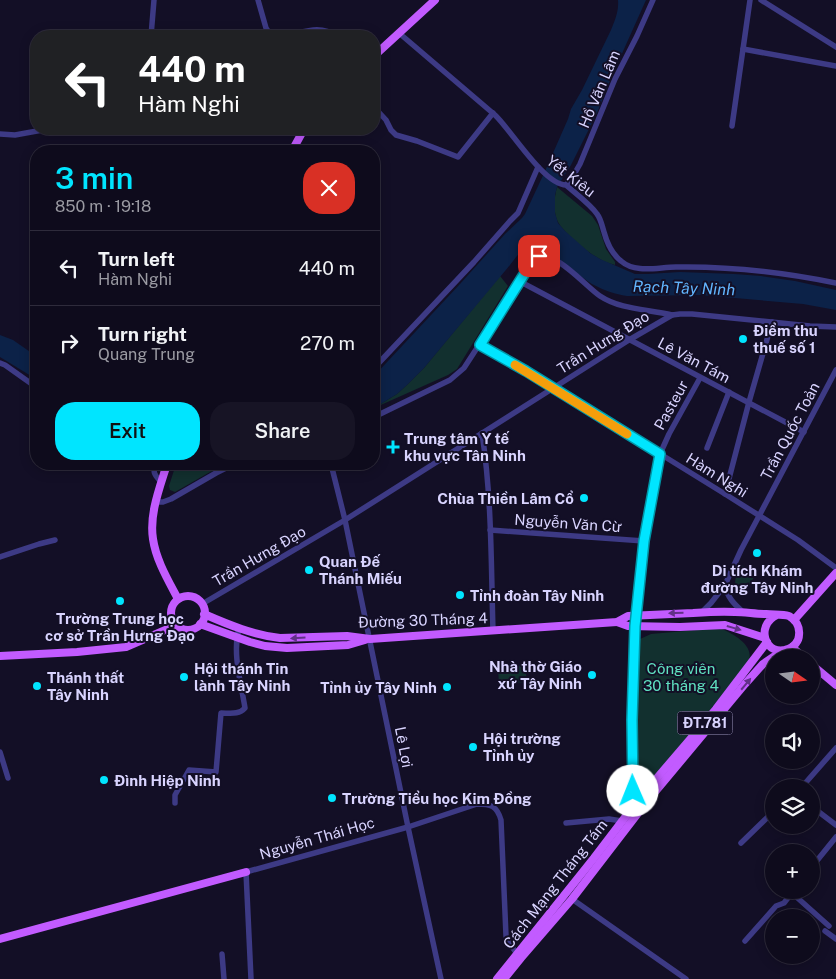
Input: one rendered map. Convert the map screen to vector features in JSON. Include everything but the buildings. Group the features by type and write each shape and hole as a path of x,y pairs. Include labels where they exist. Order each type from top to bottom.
{"main road":[{"path":"380,50 436,0"},
{"path":"165,470 152,522 153,539 159,561 178,599"},
{"path":"794,620 836,573"},
{"path":"188,596 194,597 202,604 204,614 200,624 190,629 176,625 171,612 178,599 188,596"},
{"name":"Đường 30 Tháng 4","path":"204,614 257,634 280,638 347,636 370,639 617,622 628,616 702,612 743,612 777,615"},
{"path":"775,649 772,648 766,640 764,629 769,620 777,615 786,616 798,624 800,634 796,644 787,649"},
{"name":"Đường 30 Tháng 4","path":"617,622 635,626 725,625 766,640"},
{"path":"200,624 250,642 286,648 348,646 370,639"},
{"path":"0,656 126,647 176,625"},
{"name":"Cách Mạng Tháng Tám","path":"504,979 519,956 585,876 716,709 766,640"},
{"name":"Cách Mạng Tháng Tám","path":"642,802 765,663"},
{"path":"820,672 836,685"},
{"name":"Nguyễn Thái Học","path":"0,940 246,872"},
{"name":"Cách Mạng Tháng Tám","path":"498,979 572,899 585,876"}],"street":[{"path":"152,30 154,0"},
{"path":"258,0 267,30"},
{"name":"Hồ Văn Lâm","path":"563,185 572,178 580,164 616,79 653,0"},
{"path":"732,126 750,0"},
{"path":"761,0 836,47"},
{"path":"310,30 326,30"},
{"name":"Yết Kiêu","path":"399,33 502,121 516,142 543,172 563,185 598,214 609,246 616,257 628,266 634,268 708,266 746,269 776,272 836,283"},
{"path":"743,49 836,66"},
{"path":"380,113 396,135 458,157 493,113"},
{"path":"0,134 15,135 30,132"},
{"path":"380,362 510,221 516,217 538,167"},
{"path":"380,414 450,380 464,368 536,257 544,256 551,258 601,297 618,305 672,315"},
{"name":"Lê Văn Tám","path":"519,281 804,432"},
{"name":"Trần Hưng Đạo","path":"202,604 345,520 629,340 672,315 692,314 836,326"},
{"path":"725,494 772,322"},
{"name":"Hàm Nghi","path":"480,345 725,494 798,540 836,568"},
{"path":"0,363 30,383"},
{"name":"Trần Quốc Toản","path":"702,612 726,584 740,550 760,516 836,370"},
{"name":"Pasteur","path":"642,802 633,791 632,720 635,626 644,541 660,454 668,434 700,378"},
{"path":"707,448 729,392"},
{"path":"482,433 486,462 490,530 493,631"},
{"path":"154,470 154,474 161,482"},
{"path":"156,502 171,499 222,470"},
{"name":"Lê Lợi","path":"332,470 345,520 441,979"},
{"name":"Nguyễn Văn Cừ","path":"490,530 644,541"},
{"path":"0,557 55,540"},
{"path":"726,584 726,591 730,600 743,612"},
{"path":"174,804 176,795 189,770 216,772 222,713 239,713 244,708 236,648 239,628"},
{"path":"809,779 836,748"},
{"path":"0,752 8,778"},
{"name":"Nguyễn Thái Học","path":"246,872 408,827 477,804 489,805 499,812 501,820 506,936 508,942 519,956"},
{"path":"820,813 836,825"},
{"path":"566,823 609,819 625,823"},
{"path":"741,842 765,819"},
{"path":"820,856 836,836"},
{"path":"246,872 251,979"},
{"path":"572,899 686,979"},
{"path":"745,941 776,906 784,903 787,899"},
{"path":"800,899 836,939"},
{"path":"222,954 224,979"}],"green space":[{"path":"557,187 592,216 598,225 606,249 615,265 603,261 589,252 561,227 556,218 555,209"},
{"path":"500,276 508,286 457,369 448,375 380,405 397,394 424,368"},
{"path":"174,470 216,470 175,492 170,490 169,486"},
{"path":"741,565 757,572 745,593 737,589 735,585"},
{"name":"Công viên 30 tháng 4","path":"720,628 745,644 750,654 748,662 653,780 644,788 639,786 635,773 637,643 640,639 651,634"},
{"path":"525,665 527,682 499,684 498,668"}],"water":[{"name":"Rạch Tây Ninh","path":"618,0 646,0 597,113 571,165 557,187 555,213 558,223 590,253 635,274 680,272 734,274 795,281 836,290 836,310 803,304 700,295 627,296 606,291 594,285 542,250 533,247 526,248 517,256 424,368 397,394 380,404 380,370 525,214 571,109 611,30"},
{"path":"0,335 13,340 30,352 30,375 0,357"}],"slow traffic":[{"path":"515,365 627,434"}],"place":[{"name":"Điểm thu thuế số 1","path":"743,339"},
{"name":"Trung tâm Y tế khu vực Tân Ninh","path":"393,447"},
{"name":"Chùa Thiền Lâm Cổ","path":"584,498"},
{"name":"Di tích Khám đường Tây Ninh","path":"757,553"},
{"name":"Quan Đế Thánh Miếu","path":"309,570"},
{"name":"Tỉnh đoàn Tây Ninh","path":"460,595"},
{"name":"Trường Trung học cơ sở Trần Hưng Đạo","path":"120,601"},
{"name":"Nhà thờ Giáo xứ Tây Ninh","path":"592,675"},
{"name":"Hội thánh Tin lành Tây Ninh","path":"184,677"},
{"name":"Thánh thất Tây Ninh","path":"37,686"},
{"name":"Tỉnh ủy Tây Ninh","path":"447,687"},
{"name":"Hội trường Tỉnh ủy","path":"473,747"},
{"name":"Đình Hiệp Ninh","path":"104,780"},
{"name":"Trường Tiểu học Kim Đồng","path":"332,798"}],"route":[{"path":"539,256 533,260 480,345 526,371 660,454 644,541 635,626 632,720 633,791"}]}
